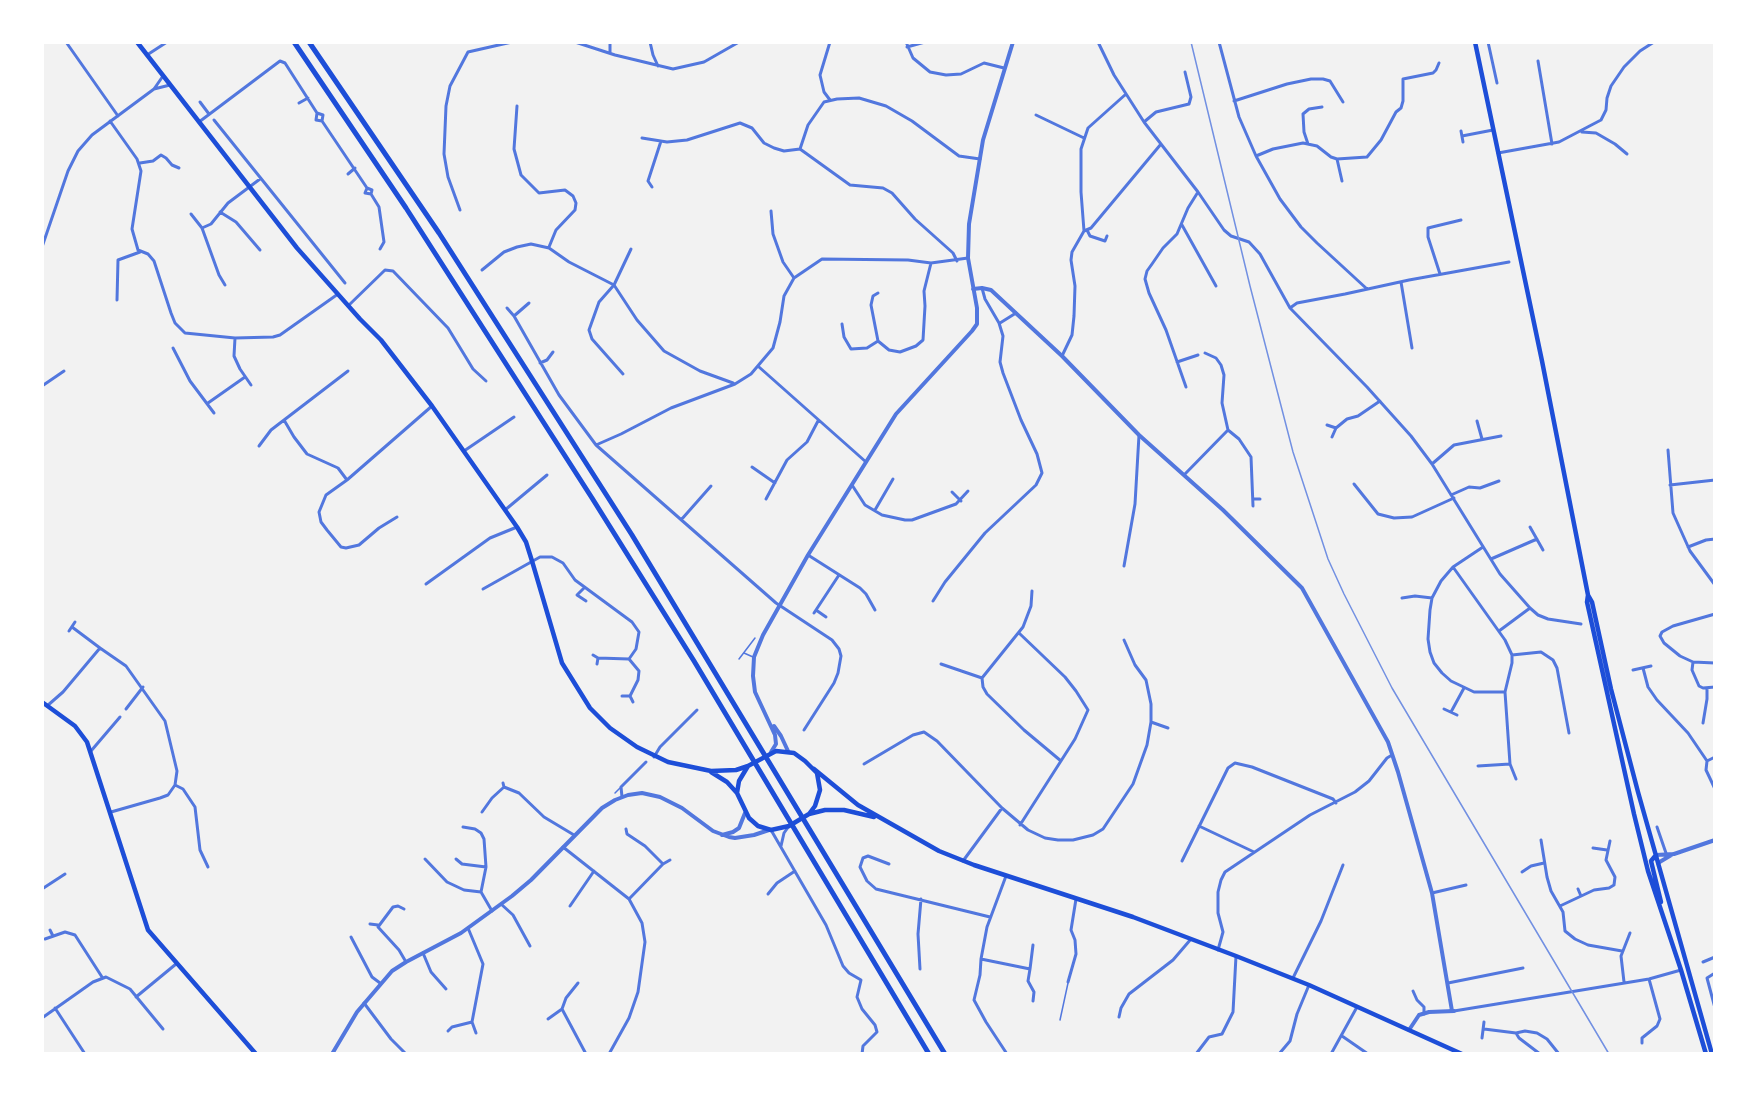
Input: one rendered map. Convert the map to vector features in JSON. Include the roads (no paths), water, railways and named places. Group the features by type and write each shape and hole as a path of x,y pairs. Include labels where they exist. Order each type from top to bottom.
{"highway":[{"path":"294,42 406,207 592,498 760,770 929,1054"},
{"path":"309,42 416,197 632,535 945,1054"}],"main road":[{"path":"137,42 297,248 381,340 432,406 517,527 526,542 556,650 570,680 590,708 605,723 654,757 711,771 736,770 748,766 773,751 788,751 799,755 847,797 939,851 1006,876 1132,917 1293,978 1462,1054"},
{"path":"1475,42 1588,595 1592,602 1614,703 1712,1054"},
{"path":"1588,595 1587,602 1593,631 1642,848 1706,1054"},
{"path":"45,704 75,726 91,751 148,930 256,1054"},
{"path":"737,792 739,781 748,766"},
{"path":"811,813 820,790 819,778 814,769"},
{"path":"711,771 737,792 745,813 753,822 770,830 786,828 811,813 844,810 881,819"},
{"path":"1642,848 1651,861 1662,910"},
{"path":"1651,861 1656,855"},
{"path":"1651,861 1658,863"}],"street":[{"path":"66,42 118,116"},
{"path":"147,55 167,42"},
{"path":"460,210 448,177 444,154 446,105 450,86 468,52 512,42"},
{"path":"575,42 610,54 673,69 704,62 739,42"},
{"path":"610,42 610,54"},
{"path":"650,42 658,66"},
{"path":"830,42 820,75 824,92 830,100"},
{"path":"906,42 913,58 930,72 946,75 961,74 984,63 1004,68"},
{"path":"907,47 922,42"},
{"path":"773,751 776,738 755,692 752,669 763,635 808,555 896,414 977,324 968,258 969,224 990,111 1012,42"},
{"path":"1098,42 1144,122 1198,192 1218,224 1231,236 1250,243 1260,254 1290,308 1380,401 1432,464 1500,574 1538,615 1548,619 1581,624"},
{"path":"1219,42 1233,101 1257,156 1280,199 1301,227 1367,289"},
{"path":"1488,42 1497,83"},
{"path":"1497,153 1552,144 1601,120 1606,110 1611,86 1632,59 1654,42"},
{"path":"647,64 653,55"},
{"path":"199,122 280,61 285,63 317,113 323,115 321,121 355,168 367,188 365,193 371,194 379,207 384,239 380,249"},
{"path":"1538,61 1552,144"},
{"path":"1257,156 1294,144 1308,144 1317,146 1337,159 1367,157 1381,140 1396,112 1401,108 1403,79 1433,73 1439,63"},
{"path":"1144,122 1156,112 1189,104 1191,97 1185,72"},
{"path":"154,90 163,76"},
{"path":"1233,101 1287,84 1323,79 1329,81 1343,102"},
{"path":"42,247 73,160 92,135 154,90 170,85"},
{"path":"1107,236 1105,241 1090,236 1086,230 1080,161 1088,128 1126,94"},
{"path":"299,103 308,98"},
{"path":"800,149 808,125 824,102 859,98 886,106 959,156 980,159"},
{"path":"200,102 209,114"},
{"path":"517,106 514,149 521,175 539,193 565,190 573,196 576,203 575,210 556,230 549,248"},
{"path":"1308,144 1304,132 1303,114 1308,108 1322,107"},
{"path":"1036,115 1084,138"},
{"path":"214,120 345,283"},
{"path":"110,122 139,164 141,171 132,229 140,252"},
{"path":"642,138 661,141 687,140 740,123 752,128 764,142 774,148 784,151 800,149 850,185 883,189 892,193 957,261"},
{"path":"1462,136 1492,130"},
{"path":"1461,131 1463,142"},
{"path":"1580,132 1596,133 1627,154"},
{"path":"652,187 648,181 661,141"},
{"path":"1062,356 1072,335 1074,316 1076,294 1072,252 1086,230 1091,228 1161,144"},
{"path":"139,164 153,161 161,155 179,168"},
{"path":"1337,159 1342,181"},
{"path":"348,174 355,168"},
{"path":"202,228 211,224 220,212 260,179"},
{"path":"1186,387 1145,279 1147,271 1182,225 1188,208 1198,192"},
{"path":"771,211 773,234 783,262 794,278"},
{"path":"220,212 236,222 260,249"},
{"path":"191,214 202,228 219,276 225,285"},
{"path":"1440,274 1428,237 1428,228 1461,220"},
{"path":"1182,225 1216,286"},
{"path":"482,270 504,252 517,247 531,244 549,248 569,262 614,285 637,320 664,351 700,371 735,384"},
{"path":"623,374 592,339 589,330 599,302 614,285 631,249"},
{"path":"117,300 118,260 140,252 148,254 154,261 171,313 185,333 235,338 273,337 280,335 338,294"},
{"path":"596,444 621,434 671,408 735,384 751,375 773,348 784,296 794,278 822,259 931,262 957,261 968,258"},
{"path":"878,293 873,296 871,304 878,341 889,350 900,352 916,346 923,340 924,291 931,262"},
{"path":"1290,308 1297,303 1509,262"},
{"path":"348,306 385,270 393,272 448,328 473,369 486,381"},
{"path":"1401,282 1413,348"},
{"path":"933,601 945,582 986,533 1036,485 1041,475 1040,462 999,362 1003,336 982,288"},
{"path":"973,289 991,290 1062,356 1139,435 1223,510 1302,588 1388,742 1432,893 1453,1011"},
{"path":"514,316 529,303"},
{"path":"507,308 514,316 559,395 596,444 780,605 832,640 841,656 838,673 804,730"},
{"path":"999,323 1016,313"},
{"path":"842,324 844,337 851,349 867,348 878,341"},
{"path":"235,338 234,356 252,385"},
{"path":"173,348 190,381 214,413"},
{"path":"540,363 547,360 553,352"},
{"path":"1205,353 1216,358 1224,375 1222,403 1228,430 1249,452 1253,506"},
{"path":"1177,362 1198,355"},
{"path":"759,367 818,422 866,462"},
{"path":"259,446 271,430 348,370"},
{"path":"42,386 64,371"},
{"path":"208,403 245,377"},
{"path":"1332,437 1336,428 1347,419 1359,416 1380,401"},
{"path":"397,517 379,528 359,545 346,548 341,547 321,522 319,512 326,495 347,480 432,406"},
{"path":"464,451 514,417"},
{"path":"284,420 307,454 338,468 347,480"},
{"path":"1477,421 1482,439"},
{"path":"766,499 788,460 807,442 818,422"},
{"path":"1327,425 1336,428"},
{"path":"1184,475 1228,430"},
{"path":"1124,566 1135,504 1139,435"},
{"path":"1432,464 1454,445 1501,436"},
{"path":"1668,450 1673,513 1688,547 1703,572 1715,585"},
{"path":"752,467 775,483"},
{"path":"505,510 547,475"},
{"path":"875,510 892,479"},
{"path":"1670,485 1715,480"},
{"path":"1354,484 1378,514 1394,518 1412,518 1468,487 1480,488 1499,482"},
{"path":"852,484 865,505 882,515 912,520 956,504 968,491"},
{"path":"681,520 711,486"},
{"path":"951,492 961,501"},
{"path":"1253,499 1260,499"},
{"path":"426,584 490,538 517,527"},
{"path":"1530,527 1543,550"},
{"path":"1491,559 1537,539"},
{"path":"1688,547 1715,539"},
{"path":"1483,547 1453,567 1441,581 1432,598 1428,620 1428,639 1430,652 1442,673 1464,688 1482,692 1505,692"},
{"path":"808,555 860,588 875,610"},
{"path":"483,589 540,557 552,557 562,563 584,588 636,625 639,639 629,659"},
{"path":"1453,567 1499,631 1512,655 1505,692 1510,764 1516,779"},
{"path":"826,617 815,612 838,574"},
{"path":"584,588 577,595 586,601"},
{"path":"1032,591 1028,617 1019,633 982,678 983,687 987,694 1024,730 1061,762"},
{"path":"1402,598 1415,596 1432,598"},
{"path":"1499,631 1530,608"},
{"path":"1715,614 1673,626 1662,632 1660,636 1660,639 1672,650 1692,662 1715,663"},
{"path":"75,622 71,629 126,666 143,687 165,721 177,771 174,785 168,795 111,812"},
{"path":"1019,633 1065,677 1088,710 1075,740 1020,825"},
{"path":"864,764 913,735 924,732 937,741 1020,825 1037,835 1058,840 1083,839 1103,830 1133,784 1142,765 1151,722 1151,704 1146,680 1135,665 1124,640"},
{"path":"45,704 63,692 100,648"},
{"path":"1512,655 1541,652 1553,660 1557,668 1569,733"},
{"path":"593,655 598,658 629,659 639,671 638,680 630,696"},
{"path":"597,664 598,658"},
{"path":"1692,662 1692,670 1699,686 1715,687"},
{"path":"940,664 982,678"},
{"path":"1633,670 1651,666"},
{"path":"1643,668 1648,687 1688,733 1707,761 1706,770 1715,789"},
{"path":"126,709 143,687"},
{"path":"1451,712 1464,688"},
{"path":"1703,723 1707,688"},
{"path":"622,696 630,696"},
{"path":"630,696 633,702"},
{"path":"1444,709 1457,715"},
{"path":"654,757 660,747 697,710"},
{"path":"91,751 120,717"},
{"path":"769,721 781,736 788,751"},
{"path":"1151,722 1168,728"},
{"path":"1568,726 1573,724"},
{"path":"1218,950 1223,932 1218,914 1221,880 1226,872 1310,815 1363,787 1392,755"},
{"path":"1707,761 1715,757"},
{"path":"622,797 621,787 646,762"},
{"path":"1182,861 1228,768 1235,763 1252,767 1333,799 1336,803"},
{"path":"1478,766 1510,764"},
{"path":"174,785 183,789 195,807 200,850 208,867"},
{"path":"482,812 503,785 519,793 544,817 574,835"},
{"path":"332,1054 364,1003 397,967 468,928 492,911 531,880 606,805 622,797 642,793 672,802 721,835 735,838 770,830 825,925 843,966 849,973 861,980 857,997 877,1032 863,1046 862,1054"},
{"path":"963,861 1002,808"},
{"path":"721,835 739,828 745,813"},
{"path":"1199,826 1254,852"},
{"path":"1657,827 1667,856"},
{"path":"464,828 475,829 481,833 485,846 486,867 481,892 492,911"},
{"path":"781,847 786,828"},
{"path":"626,829 627,834 645,846 663,864"},
{"path":"622,836 627,834"},
{"path":"1541,840 1551,891 1563,912 1565,931 1575,939 1597,948 1622,951"},
{"path":"1656,855 1667,856 1715,840"},
{"path":"1560,906 1594,890 1614,885 1615,877 1606,860 1610,841"},
{"path":"563,847 629,899 642,923 645,942 644,961 638,992 630,1018 609,1054"},
{"path":"1593,848 1607,850"},
{"path":"889,864 868,856 861,862 861,869 870,885 876,889 990,917"},
{"path":"1658,863 1667,856"},
{"path":"425,859 447,882 464,890 481,892"},
{"path":"456,859 462,864 486,867"},
{"path":"629,899 663,864 670,860"},
{"path":"856,860 861,862"},
{"path":"1528,861 1531,866"},
{"path":"1522,872 1531,866 1544,863"},
{"path":"1293,978 1321,921 1343,865"},
{"path":"570,906 594,871"},
{"path":"768,894 795,871"},
{"path":"42,890 65,874"},
{"path":"1006,876 990,917 975,993 975,1005 1007,1054"},
{"path":"1432,893 1466,885"},
{"path":"1578,889 1581,896"},
{"path":"570,895 575,897"},
{"path":"920,969 918,934 921,899"},
{"path":"1068,982 1076,954 1075,940 1071,930 1076,899"},
{"path":"501,904 513,915 530,946"},
{"path":"378,925 394,906 404,909"},
{"path":"370,924 378,925"},
{"path":"378,925 379,930 399,950 406,962"},
{"path":"468,928 483,964 472,1022 476,1033"},
{"path":"50,930 53,936"},
{"path":"45,939 65,932 75,935 102,977"},
{"path":"1624,982 1622,951 1630,933"},
{"path":"351,937 363,953 373,979 380,983"},
{"path":"1119,1017 1129,994 1173,960 1191,939"},
{"path":"1033,945 1028,981 1034,992 1033,1001"},
{"path":"423,953 431,972 446,989"},
{"path":"1196,1054 1209,1037 1222,1034 1233,1012 1236,956"},
{"path":"1703,962 1715,957"},
{"path":"981,959 1029,969"},
{"path":"136,997 176,964"},
{"path":"1447,983 1522,968"},
{"path":"1409,1030 1415,1018 1424,1014 1649,979 1681,970"},
{"path":"1715,973 1707,978 1715,1008"},
{"path":"42,1018 102,977 112,978 130,989 163,1029"},
{"path":"1642,1043 1642,1038 1657,1026 1660,1019 1649,979"},
{"path":"548,1019 562,1008 578,983"},
{"path":"1279,1054 1290,1041 1297,1014 1310,985"},
{"path":"1413,991 1424,1007 1424,1014"},
{"path":"1409,999 1415,997"},
{"path":"364,1003 391,1039 406,1054"},
{"path":"1331,1054 1357,1007"},
{"path":"55,1008 85,1054"},
{"path":"562,1008 586,1054"},
{"path":"159,1023 163,1020"},
{"path":"448,1031 452,1027 472,1022"},
{"path":"1482,1038 1484,1022"},
{"path":"1484,1029 1537,1033 1547,1039 1559,1054"},
{"path":"1516,1033 1540,1054"},
{"path":"1342,1036 1368,1054"}],"lane":[{"path":"739,659 755,638"},
{"path":"743,653 754,657"},
{"path":"615,793 621,787"},
{"path":"1060,1020 1068,982"}],"railway":[{"path":"1191,42 1293,452 1328,559 1392,688 1609,1054"}]}
